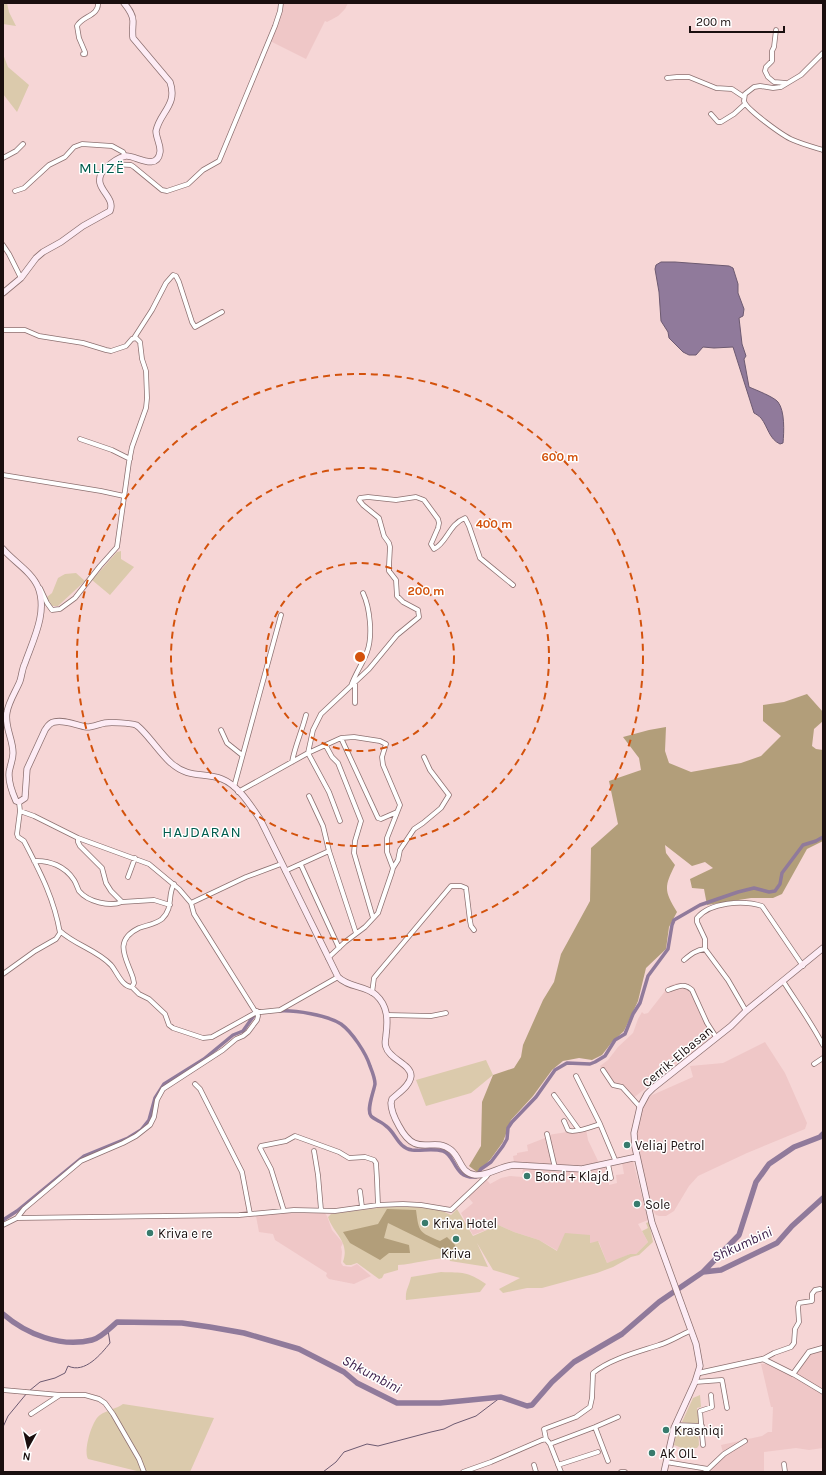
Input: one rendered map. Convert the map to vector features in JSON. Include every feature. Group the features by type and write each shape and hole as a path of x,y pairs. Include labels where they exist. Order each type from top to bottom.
{"main road":[{"path":"3,293 21,278 36,258 43,252 61,242 83,226 110,211 110,202 102,189 100,182 102,173 111,164 126,156 149,162 157,158 159,155 160,148 156,131 168,110 172,95 172,88 170,82 133,38 133,20 124,3"},
{"path":"3,549 29,573 38,586 41,607 38,623 20,679 7,710 4,724 14,752 9,769 9,776 16,801 19,802 25,798 27,769 49,724 55,722 88,727 108,723 135,725 143,731 160,753 175,767 190,774 221,779 234,787 248,802 260,819 338,977 344,982 372,993 379,998 387,1015 388,1021 385,1044 386,1049 392,1056 409,1069 410,1073 410,1082 392,1099 391,1103 394,1116 401,1130 409,1140 416,1145 439,1146 450,1149 455,1154 463,1169 467,1172 478,1175 514,1165 582,1169 637,1157"},
{"name":"Cerrik-Elbasan","path":"689,1328 652,1223 637,1157 634,1133 640,1107 647,1094 653,1088 823,948"},
{"path":"664,1472 675,1426 699,1373 700,1366 698,1355 689,1328"}],"street":[{"path":"83,54 85,52 79,38 77,26 80,20 95,12 98,8 98,3"},
{"path":"111,164 131,165 162,190 167,191 188,184 203,170 219,162 275,26 281,3"},
{"path":"776,30 774,47 772,51 772,61 766,67 765,71 768,78 774,82 787,83"},
{"path":"823,53 804,72 787,83 776,88 754,87 747,92 744,97 745,104 754,113 786,136 823,150"},
{"path":"667,78 688,77 716,88 732,89 744,97"},
{"path":"710,114 718,122 721,122 734,114 745,104"},
{"path":"3,158 16,151 23,144"},
{"path":"15,191 24,188 30,180 48,165 66,157 74,147 82,144 112,146 118,148 126,156"},
{"path":"3,245 21,278"},
{"path":"3,330 25,330 39,336 83,343 112,351 126,346 134,338 152,310 166,282 173,275 176,276 179,282 195,327 222,312"},
{"path":"38,586 52,610 60,609 75,598 117,547 132,446 143,420 147,398 146,370 142,359 140,342 138,339 134,338"},
{"path":"80,439 112,450 130,459"},
{"path":"3,474 124,496"},
{"path":"340,821 329,792 308,753 313,730 321,714 369,669 397,635 419,617 420,613 418,610 403,602 397,596 396,580 389,571 389,543 384,536 379,518 363,505 359,500 360,498 368,497 396,500 416,497 424,500 438,519 438,528 431,544 434,549 438,547 455,523 465,518 480,558 513,585"},
{"path":"355,703 353,685 368,647 368,608 363,593"},
{"path":"234,787 281,615"},
{"path":"292,762 306,715"},
{"path":"222,730 227,743 242,755"},
{"path":"238,792 308,753 341,738 362,738 380,741 387,745 382,757 383,765 400,805 387,838 386,845 388,859 393,868"},
{"path":"341,738 378,818 381,819 397,812"},
{"path":"326,746 332,757 338,763 361,821 355,841 354,853 373,918"},
{"path":"328,958 378,914 402,845 414,829 441,808 449,795 430,770 424,758"},
{"path":"309,796 323,826 328,851 356,933"},
{"path":"3,974 60,935 52,900 24,841 18,837 17,834 20,810 19,802"},
{"path":"20,810 78,838 135,858 155,868 174,884 191,903 194,914 257,1013"},
{"path":"78,838 80,846 102,868 106,883 111,891 122,902"},
{"path":"285,871 301,865 328,851"},
{"path":"128,877 135,858"},
{"path":"34,861 45,861 56,864 71,875 79,890 101,903 116,904 122,902 154,900 170,905"},
{"path":"191,903 246,877 281,864"},
{"path":"301,865 339,948"},
{"path":"132,987 134,983 133,978 123,951 125,941 131,933 139,928 158,922 162,918 170,905 171,889 174,884"},
{"path":"372,993 376,975 451,886 461,886 466,888 470,921 474,930"},
{"path":"746,1011 728,980 705,949 705,938 697,922 699,915 723,904 745,902 762,906 803,966"},
{"path":"60,930 73,942 107,962 116,971 123,983 128,987 132,987 165,1014 169,1025 173,1028 204,1038 212,1036 257,1013 280,1010 338,977"},
{"path":"684,960 694,952 705,949"},
{"path":"783,981 804,1014 812,1023 823,1045"},
{"path":"668,990 680,985 689,987 692,990 706,1023 716,1037"},
{"path":"3,1225 16,1218 21,1212 81,1162 89,1157 123,1143 136,1136 150,1125 154,1117 157,1100 163,1089 223,1050 236,1039 244,1036 248,1032 257,1013"},
{"path":"387,1015 431,1016 446,1013"},
{"path":"814,1064 823,1058"},
{"path":"603,1070 613,1085 622,1087 640,1107"},
{"path":"576,1076 600,1124 616,1162"},
{"path":"195,1084 200,1089 242,1172 250,1214"},
{"path":"554,1095 579,1130"},
{"path":"564,1121 569,1130 579,1130 600,1124"},
{"path":"547,1134 555,1168"},
{"path":"284,1211 271,1169 260,1148 262,1146 286,1141 295,1136 339,1152 349,1158 365,1158 374,1160 376,1165 378,1206"},
{"path":"314,1151 321,1210"},
{"path":"608,1164 611,1178"},
{"path":"16,1218 96,1218 123,1216 169,1217 250,1214 284,1211 335,1211 362,1207 409,1204 451,1210 489,1173"},
{"path":"360,1191 362,1207"},
{"path":"699,1373 763,1359 790,1347 794,1343 795,1329 799,1322 799,1303 812,1301 812,1294 815,1290 820,1289"},
{"path":"561,1472 550,1444 546,1439 544,1430 576,1417 590,1407 592,1398 592,1376 594,1372 611,1363 658,1345 689,1328"},
{"path":"793,1374 809,1352 823,1348"},
{"path":"763,1359 793,1374 823,1392"},
{"path":"695,1382 722,1380 727,1408"},
{"path":"3,1390 92,1396 99,1399 110,1409 139,1459 144,1472"},
{"path":"31,1414 60,1394"},
{"path":"704,1445 700,1411 712,1407 710,1395"},
{"path":"550,1444 618,1417"},
{"path":"675,1426 702,1426"},
{"path":"595,1427 608,1461"},
{"path":"463,1472 546,1439"},
{"path":"666,1462 706,1470 724,1454 745,1441"},
{"path":"558,1465 598,1452"},
{"path":"784,1464 785,1472"},
{"path":"534,1466 536,1472"}],"shaded area":[{"path":"3,3 7,3 9,12 16,26 3,24"},
{"path":"282,3 348,3 345,9 338,16 327,22 325,21 306,59 270,41"},
{"path":"3,54 8,67 29,85 17,112 3,94"},
{"path":"661,262 729,266 733,268 738,284 738,293 744,309 743,316 739,318 742,344 746,356 744,359 749,387 778,402 783,416 783,443 780,444 773,439 761,418 754,413 733,347 703,347 696,355 689,355 683,352 669,338 668,332 661,321 659,292 655,269 656,265"},
{"path":"121,551 121,559 134,567 110,595 92,580 117,552"},
{"path":"76,573 85,581 58,606 52,606 47,597 52,593 58,578 65,574"},
{"path":"807,694 823,712 823,721 814,729 812,746 816,749 823,750 823,841 807,849 782,894 773,898 751,898 707,905 704,889 692,888 690,879 713,868 705,862 692,866 665,845 666,853 675,865 667,884 667,889 670,899 677,912 669,927 666,949 646,968 638,1001 624,1031 612,1042 602,1055 592,1060 579,1058 563,1061 552,1070 533,1096 511,1120 503,1142 490,1160 477,1172 469,1166 481,1146 482,1102 493,1075 514,1068 521,1057 523,1045 543,1000 554,982 561,954 590,901 591,848 618,824 609,781 641,770 639,758 623,737 666,727 665,751 669,763 691,772 741,763 761,756 781,736 763,721 763,705 784,702"},
{"path":"677,983 684,984 691,989 713,1033 631,1100 623,1090 613,1086 600,1066 608,1060 618,1047 633,1033 642,1012 644,1014 648,1013 669,986"},
{"path":"765,1042 785,1073 807,1123 805,1129 747,1153 698,1176 689,1186 674,1211 666,1216 656,1215 650,1206 637,1147 636,1134 642,1109 647,1099 650,1096 693,1077 690,1066 723,1063"},
{"path":"486,1060 493,1075 471,1093 426,1106 416,1080"},
{"path":"586,1129 588,1140 599,1163 576,1166 514,1162 513,1156 517,1155 517,1153 528,1151 527,1145 545,1138 548,1135"},
{"path":"633,1161 648,1220 638,1224 648,1242 636,1254 630,1254 614,1261 607,1263 599,1242 590,1243 590,1236 558,1251 539,1240 514,1232 496,1224 496,1226 473,1235 461,1213 473,1203 468,1197 483,1184 482,1182 486,1179 490,1184 501,1178 510,1176 522,1177 523,1167 562,1170 607,1166 609,1185 617,1183 616,1175 624,1174 622,1163"},
{"path":"385,1207 428,1208 451,1215 457,1209 473,1236 496,1226 496,1224 514,1232 539,1240 557,1251 565,1233 590,1235 590,1243 598,1241 607,1263 630,1254 636,1254 648,1242 642,1231 648,1228 646,1223 649,1222 653,1242 639,1255 631,1257 613,1267 597,1273 542,1288 527,1288 503,1293 499,1289 520,1278 493,1270 477,1243 488,1267 450,1261 449,1258 436,1259 398,1265 398,1270 384,1274 382,1278 379,1279 357,1263 346,1265 343,1262 345,1255 343,1243 328,1217 331,1214"},
{"path":"387,1209 416,1210 419,1228 421,1231 440,1241 447,1237 455,1245 457,1252 442,1256 443,1250 388,1223 384,1238 409,1245 410,1253 389,1253 380,1260 350,1243 343,1232 378,1224"},
{"path":"292,1212 324,1212 332,1230 343,1243 341,1247 341,1263 343,1266 351,1267 357,1264 371,1276 354,1284 329,1279 326,1276 327,1273 275,1240 273,1234 259,1232 256,1216"},
{"path":"441,1272 455,1272 469,1275 486,1284 480,1292 406,1300 411,1277"},
{"path":"823,1350 823,1448 809,1450 796,1448 764,1452 764,1472 709,1472 724,1457 721,1445 762,1436 768,1432 772,1432 773,1407 771,1407 761,1364 770,1364 794,1377 810,1352"},
{"path":"700,1395 701,1407 697,1408 699,1423 682,1422 693,1398"},
{"path":"123,1404 214,1418 190,1472 141,1472 88,1459 87,1443 91,1429 97,1418 103,1413"},
{"path":"687,1428 698,1430 699,1445 697,1448 682,1448 674,1445 677,1430"}],"waterway":[{"path":"279,1011 302,1012 328,1018 341,1024 354,1037 362,1049 374,1077 375,1084 369,1109 371,1116 389,1129 407,1149 443,1151 447,1153 459,1171 469,1177 476,1177 481,1169 491,1162 503,1146 507,1139 508,1128 512,1122 536,1097 555,1070 567,1063 590,1064 595,1062 605,1056 615,1040 625,1034 633,1014 640,1003 648,976 668,949 674,920 700,905 738,892 754,888 769,892 775,891 780,884 782,873 803,845 823,837"},
{"path":"3,1220 17,1211 84,1156 128,1138 141,1130 149,1120 155,1098 164,1084 204,1059 233,1035 243,1031 255,1014"},
{"name":"Shkumbini","path":"3,1314 22,1328 44,1338 68,1342 80,1342 95,1339 117,1322 182,1323 210,1327 244,1333 299,1349 344,1372 357,1383 397,1403 440,1403 501,1397 527,1406 532,1405 552,1382 574,1362 622,1334 659,1302 703,1272 739,1235 756,1182 769,1164 794,1147 820,1137 823,1134"},
{"name":"Shkumbini","path":"703,1272 721,1270 777,1243 792,1226 823,1198"},
{"path":"29,1391 40,1382 55,1378 65,1373 68,1366 74,1368 92,1362 110,1343 108,1330"},
{"path":"3,1427 8,1416 27,1393"},
{"path":"323,1472 336,1462 344,1452 367,1444 378,1446 444,1429 476,1416 501,1397"}],"place":[{"name":"Veliaj Petrol","path":"627,1145"},
{"name":"Bond + Klajd","path":"527,1176"},
{"name":"Sole","path":"637,1204"},
{"name":"Kriva Hotel","path":"425,1223"},
{"name":"Kriva e re","path":"150,1233"},
{"name":"Kriva","path":"456,1239"},
{"name":"Krasniqi","path":"666,1430"},
{"name":"AK OIL","path":"652,1453"}],"district":[{"name":"MLIZË","path":"102,168"},
{"name":"HAJDARAN","path":"202,832"}]}
